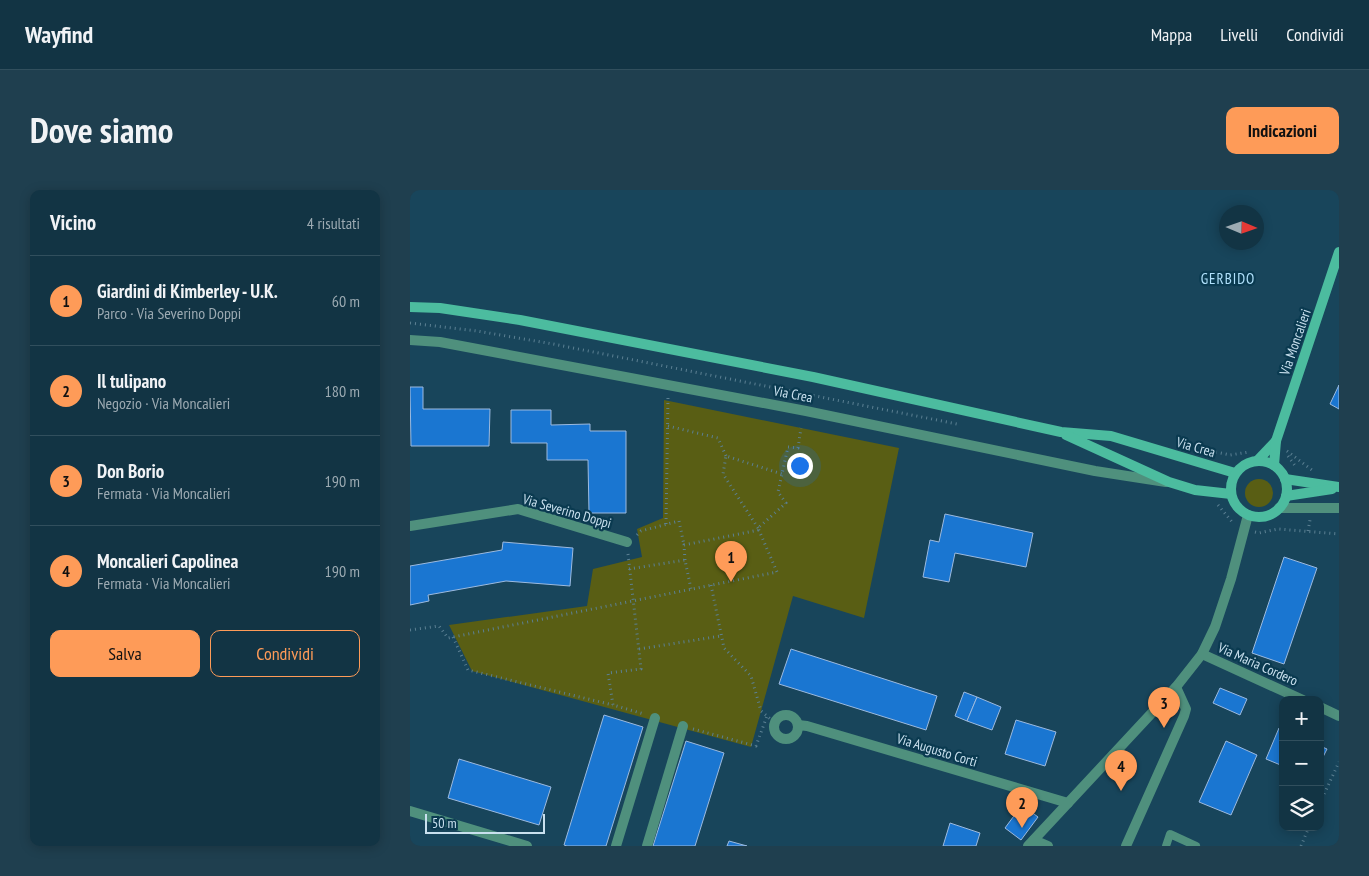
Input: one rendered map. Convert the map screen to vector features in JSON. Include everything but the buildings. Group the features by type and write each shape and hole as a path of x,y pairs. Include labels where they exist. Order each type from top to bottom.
{"street":[{"name":"Via Moncalieri","path":"1274,465 1339,252"},
{"name":"Via Crea","path":"410,307 440,308 520,320 667,348 1061,432 1111,436 1235,473"},
{"name":"Via Crea","path":"410,340 440,342 668,384 1096,471 1168,482 1195,490 1231,494"},
{"name":"Via Crea","path":"1061,432 1168,482"},
{"name":"Via Moncalieri","path":"1258,460 1279,445"},
{"path":"1279,508 1286,496 1285,479 1274,465 1258,460 1249,462 1235,473 1232,479 1231,494 1240,510 1248,515 1265,516 1279,508 1339,508"},
{"path":"1285,479 1308,481 1339,488"},
{"path":"1286,496 1339,488"},
{"name":"Via Severino Doppi","path":"410,526 518,509 627,542"},
{"path":"1031,843 1176,687 1202,654 1215,626 1228,587 1248,515"},
{"name":"Via Maria Cordero","path":"1202,654 1295,696"},
{"path":"1126,846 1184,716 1186,709 1176,687"},
{"path":"1324,709 1339,716"},
{"name":"Via Augusto Corti","path":"771,720 787,715 794,718 798,725 807,726 1068,803"},
{"path":"616,846 655,718"},
{"path":"771,720 775,730 783,738 794,736 798,725"},
{"path":"647,846 683,726"},
{"path":"410,811 527,846"},
{"path":"1031,843 1048,846"}],"lane":[{"path":"1166,846 1170,834 1196,846"}],"path":[{"path":"666,524 668,384"},
{"path":"410,630 440,626 448,638 776,572 758,529 723,474 726,456 718,438 668,426"},
{"path":"684,545 758,529 786,503 778,492 788,447 798,448 801,428"},
{"path":"1279,445 1315,472 1308,481"},
{"path":"726,456 782,474"},
{"path":"1308,531 1311,508"},
{"path":"613,705 608,673 641,669 627,542 641,531 679,521 691,589"},
{"path":"629,569 685,560"},
{"path":"683,726 756,746 771,720 761,711 752,676 724,648 712,585"},
{"path":"639,649 721,636"},
{"path":"452,637 468,670 613,705 655,718"},
{"path":"1324,794 1339,762"},
{"path":"1301,846 1307,831"}],"green space":[{"path":"664,400 899,448 864,618 793,596 751,747 472,671 449,625 587,606 593,569 642,557 637,529 663,518"},
{"path":"1259,479 1269,483 1273,493 1269,503 1259,507 1249,503 1245,493 1249,483"}],"place":[{"name":"Giardini di Kimberley - U.K.","path":"731,582"},
{"name":"Don Borio","path":"1164,728"},
{"name":"Moncalieri Capolinea","path":"1121,791"},
{"name":"Il tulipano","path":"1022,828"}],"district":[{"name":"GERBIDO","path":"1228,278"}]}
